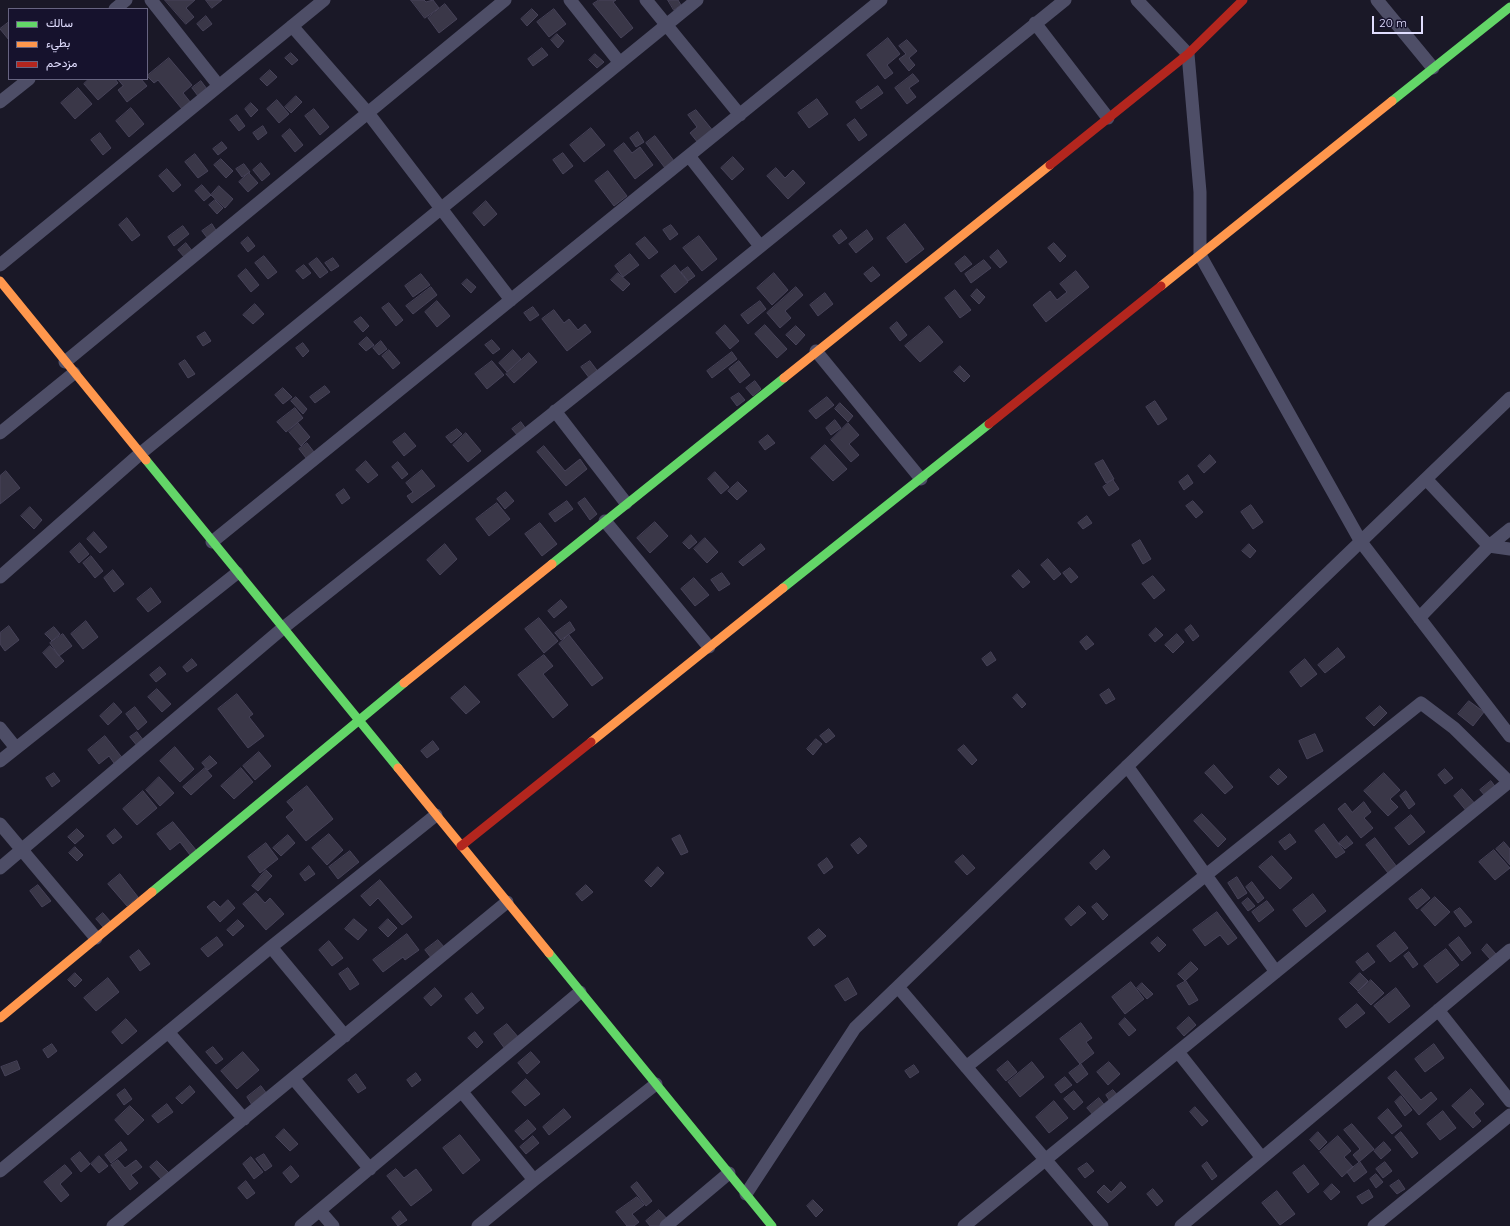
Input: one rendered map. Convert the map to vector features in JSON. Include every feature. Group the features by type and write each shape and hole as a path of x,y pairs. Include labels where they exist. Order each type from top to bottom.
{"street":[{"path":"116,8 126,0"},
{"path":"151,0 219,86"},
{"path":"0,265 324,0"},
{"path":"65,362 505,0"},
{"path":"570,0 620,63"},
{"path":"646,0 740,115"},
{"path":"0,576 141,453 697,0"},
{"path":"212,542 881,0"},
{"path":"0,868 283,628 555,411 1064,0"},
{"path":"1137,0 1188,54 1200,192 1200,255 1360,542 1508,729"},
{"path":"0,1018 358,720 626,503 1188,54 1243,0"},
{"path":"1377,0 1433,68"},
{"path":"461,846 1510,7"},
{"path":"1035,23 1108,118"},
{"path":"292,26 368,113 511,300"},
{"path":"0,102 28,80"},
{"path":"689,156 760,246"},
{"path":"0,281 772,1226"},
{"path":"816,351 920,479"},
{"path":"0,433 74,373"},
{"path":"746,1194 855,1028 1510,398"},
{"path":"555,411 626,503"},
{"path":"1426,478 1489,546 1510,549"},
{"path":"605,520 709,647"},
{"path":"1419,618 1489,546 1510,529"},
{"path":"0,761 237,573"},
{"path":"964,1226 1509,782 1454,728 1421,703 966,1067"},
{"path":"0,728 16,748"},
{"path":"1127,766 1276,972"},
{"path":"0,1171 271,947 436,815"},
{"path":"0,824 96,938"},
{"path":"113,1226 507,902"},
{"path":"271,947 345,1036"},
{"path":"1181,1226 1510,950"},
{"path":"898,987 1102,1226"},
{"path":"301,1226 580,992"},
{"path":"1438,1010 1510,1101"},
{"path":"168,1032 244,1119"},
{"path":"1178,1052 1262,1158"},
{"path":"293,1078 370,1169"},
{"path":"478,1226 656,1084"},
{"path":"462,1092 534,1180"},
{"path":"1374,1226 1510,1116"},
{"path":"666,1226 729,1173"},
{"path":"320,1211 333,1226"}],"building":[{"path":"165,0 195,0 186,8 194,17 186,24"},
{"path":"206,0 222,0 212,8"},
{"path":"411,0 424,0 426,2 433,0 439,8 425,18"},
{"path":"599,0 616,0 613,2 633,28 621,38 593,4"},
{"path":"668,0 678,0 681,5 674,10"},
{"path":"445,4 457,19 439,33 428,18"},
{"path":"532,9 538,15 527,26 521,19"},
{"path":"554,9 566,24 549,37 537,22"},
{"path":"206,16 212,24 203,31 197,24"},
{"path":"8,23 8,39 0,29"},
{"path":"557,34 564,41 558,48 551,40"},
{"path":"888,38 900,54 887,65 893,73 885,79 867,55"},
{"path":"907,40 917,51 909,58 915,65 909,71 899,59 906,54 899,46"},
{"path":"542,48 548,55 533,66 528,59"},
{"path":"291,53 298,60 292,65 285,58"},
{"path":"595,54 604,62 597,68 589,60"},
{"path":"169,58 192,85 183,93 191,103 182,109 158,80 154,83 148,75"},
{"path":"270,70 277,77 267,86 260,79"},
{"path":"913,74 919,81 909,88 916,97 907,104 895,88"},
{"path":"88,80 116,80 118,83 98,100 84,84"},
{"path":"119,80 142,80 147,86 127,102 118,90 123,86"},
{"path":"201,81 207,89 198,96 192,88"},
{"path":"878,86 883,93 861,109 856,102"},
{"path":"78,88 92,104 75,119 61,103"},
{"path":"296,96 302,102 291,113 285,107"},
{"path":"817,99 828,114 809,128 798,113"},
{"path":"277,100 289,114 279,123 267,109"},
{"path":"251,103 258,110 251,117 245,109"},
{"path":"131,108 144,124 129,137 116,121"},
{"path":"314,109 329,127 320,135 305,116"},
{"path":"696,110 714,132 699,144 690,133 697,127 688,115"},
{"path":"237,115 245,126 239,131 230,120"},
{"path":"855,119 867,135 859,141 847,125"},
{"path":"263,126 267,133 258,140 253,133"},
{"path":"591,128 605,145 584,162 570,145"},
{"path":"290,129 303,145 295,152 282,136"},
{"path":"638,132 644,142 636,147 630,138"},
{"path":"100,133 111,148 103,155 91,140"},
{"path":"655,136 674,161 665,168 646,143"},
{"path":"222,142 227,148 218,155 213,149"},
{"path":"624,143 632,153 640,147 653,165 635,179 614,151"},
{"path":"563,153 573,166 563,174 553,160"},
{"path":"195,154 208,171 198,178 185,162"},
{"path":"733,157 744,169 732,180 721,168"},
{"path":"221,159 233,171 226,178 214,165"},
{"path":"261,163 270,174 262,181 253,170"},
{"path":"244,164 250,172 242,177 236,169"},
{"path":"776,168 785,178 793,170 805,183 788,199 767,176"},
{"path":"167,169 181,185 173,192 159,176"},
{"path":"608,171 627,196 614,206 595,181"},
{"path":"249,173 258,183 248,192 239,182"},
{"path":"202,185 211,195 204,201 195,191"},
{"path":"219,186 233,199 225,208 211,195"},
{"path":"215,200 223,208 217,214 209,205"},
{"path":"486,201 497,214 484,226 473,213"},
{"path":"127,218 140,235 132,241 119,225"},
{"path":"212,224 217,232 208,239 202,231"},
{"path":"905,224 924,249 906,263 887,238"},
{"path":"671,225 678,234 670,240 663,230"},
{"path":"183,226 189,234 174,246 168,237"},
{"path":"841,230 847,238 839,244 833,236"},
{"path":"867,230 873,239 856,253 849,244"},
{"path":"699,236 717,259 702,271 683,248"},
{"path":"248,237 255,246 248,252 241,243"},
{"path":"645,237 658,252 649,259 636,244"},
{"path":"186,243 193,252 185,258 178,250"},
{"path":"1054,243 1066,256 1060,262 1048,248"},
{"path":"998,250 1007,262 1000,268 990,257"},
{"path":"630,254 639,265 623,277 615,266"},
{"path":"264,256 277,272 268,279 255,263"},
{"path":"965,256 972,264 961,272 955,264"},
{"path":"317,258 328,272 320,278 309,264"},
{"path":"333,258 339,266 331,271 325,263"},
{"path":"984,260 991,268 971,283 965,274"},
{"path":"304,265 311,273 303,279 296,271"},
{"path":"675,265 688,282 675,293 661,276"},
{"path":"688,267 695,276 688,281 681,272"},
{"path":"873,267 880,275 871,282 864,274"},
{"path":"246,269 259,285 251,292 238,276"},
{"path":"1076,271 1089,287 1046,322 1033,305 1050,291 1057,300 1067,292 1060,284"},
{"path":"618,273 630,284 623,291 611,280"},
{"path":"774,273 788,290 772,305 757,288"},
{"path":"421,274 430,285 413,297 405,286"},
{"path":"467,279 476,287 471,293 462,284"},
{"path":"431,287 437,295 413,314 406,306"},
{"path":"796,287 803,295 785,311 791,318 780,328 767,313"},
{"path":"977,289 985,297 979,304 971,296"},
{"path":"955,290 971,310 960,318 945,298"},
{"path":"825,293 833,304 818,316 810,305"},
{"path":"437,301 450,316 437,327 425,312"},
{"path":"760,301 766,309 748,324 741,315"},
{"path":"389,303 403,320 396,326 382,308"},
{"path":"255,304 264,314 253,324 243,315"},
{"path":"533,307 539,315 530,321 524,313"},
{"path":"554,310 564,323 569,319 578,330 585,324 591,332 567,351 542,319"},
{"path":"361,317 369,326 363,332 354,322"},
{"path":"897,322 907,335 900,341 890,328"},
{"path":"725,325 739,341 730,349 716,333"},
{"path":"765,325 787,349 777,358 755,334"},
{"path":"796,326 805,335 796,345 786,335"},
{"path":"929,326 943,342 920,362 905,346"},
{"path":"205,332 211,341 203,346 197,337"},
{"path":"367,337 374,345 366,351 359,344"},
{"path":"492,340 500,349 493,354 485,345"},
{"path":"381,341 387,349 379,355 373,348"},
{"path":"303,343 309,351 303,357 296,348"},
{"path":"389,350 400,363 393,369 382,356"},
{"path":"513,350 521,359 507,372 499,363"},
{"path":"732,352 737,359 712,378 707,371"},
{"path":"529,353 537,362 514,383 506,374"},
{"path":"185,360 195,374 188,378 179,364"},
{"path":"492,361 504,375 487,389 475,374"},
{"path":"590,361 599,373 590,379 581,367"},
{"path":"739,361 750,375 740,383 729,369"},
{"path":"960,366 970,376 964,382 954,372"},
{"path":"755,381 761,389 753,396 746,388"},
{"path":"325,386 330,392 315,403 310,397"},
{"path":"283,388 292,397 283,404 275,395"},
{"path":"739,393 745,400 737,406 731,398"},
{"path":"296,397 307,409 303,414 291,401"},
{"path":"827,397 834,405 816,419 809,411"},
{"path":"1155,401 1167,419 1158,425 1146,407"},
{"path":"840,403 853,416 848,422 835,409"},
{"path":"295,408 303,418 286,432 277,422"},
{"path":"835,420 841,428 831,435 826,428"},
{"path":"521,422 526,429 518,436 512,429"},
{"path":"298,423 310,437 301,446 289,432"},
{"path":"848,423 859,435 849,444 859,455 851,462 831,440"},
{"path":"457,429 462,434 451,443 446,437"},
{"path":"405,433 416,446 404,456 393,442"},
{"path":"466,433 481,451 468,462 453,445"},
{"path":"768,435 775,443 765,450 759,442"},
{"path":"307,443 314,452 306,458 299,449"},
{"path":"825,445 847,469 833,481 811,458"},
{"path":"544,446 565,471 580,459 587,469 566,486 537,452"},
{"path":"1210,455 1216,462 1204,473 1198,466"},
{"path":"1103,460 1114,479 1106,483 1095,464"},
{"path":"366,461 378,475 368,483 356,470"},
{"path":"398,462 408,474 402,479 392,467"},
{"path":"422,470 435,486 412,503 407,496 413,492 406,483"},
{"path":"6,471 20,488 0,504 0,476"},
{"path":"715,472 729,487 721,494 708,479"},
{"path":"1188,475 1193,483 1184,490 1179,482"},
{"path":"1113,480 1119,489 1109,496 1103,487"},
{"path":"738,482 747,491 737,500 728,491"},
{"path":"344,489 350,498 342,504 336,495"},
{"path":"506,492 514,501 505,509 497,499"},
{"path":"585,498 597,514 590,520 578,503"},
{"path":"567,501 573,509 555,522 549,514"},
{"path":"1193,501 1203,512 1196,518 1186,506"},
{"path":"497,503 510,519 489,536 476,519"},
{"path":"1251,505 1263,522 1253,529 1241,512"},
{"path":"30,507 42,520 34,529 21,516"},
{"path":"1087,516 1092,523 1083,529 1078,523"},
{"path":"655,522 668,536 650,553 637,538"},
{"path":"540,523 557,544 542,556 525,534"},
{"path":"94,532 107,547 100,553 87,539"},
{"path":"691,535 697,542 689,549 683,543"},
{"path":"705,538 718,552 707,563 694,549"},
{"path":"1140,540 1151,559 1143,564 1132,545"},
{"path":"80,543 89,554 79,563 70,552"},
{"path":"445,544 457,559 440,575 427,560"},
{"path":"761,544 765,549 743,566 739,562"},
{"path":"1249,544 1256,551 1250,558 1242,551"},
{"path":"91,556 103,571 95,578 83,563"},
{"path":"1048,559 1061,574 1054,580 1041,565"},
{"path":"1070,568 1078,577 1071,583 1063,573"},
{"path":"113,570 124,584 114,592 104,578"},
{"path":"1019,570 1030,582 1023,588 1012,576"},
{"path":"722,573 730,584 719,591 711,580"},
{"path":"1153,576 1165,590 1154,599 1142,584"},
{"path":"694,578 709,595 695,606 681,589"},
{"path":"151,588 161,602 148,612 137,599"},
{"path":"561,600 567,607 554,618 548,611"},
{"path":"539,618 558,641 544,653 525,629"},
{"path":"86,621 98,637 83,649 71,634"},
{"path":"570,622 575,630 561,640 555,633"},
{"path":"1191,625 1199,636 1193,641 1185,630"},
{"path":"9,626 19,640 5,651 0,644 0,633"},
{"path":"54,627 60,634 52,641 45,634"},
{"path":"1156,628 1163,635 1155,642 1149,635"},
{"path":"63,634 72,646 59,656 50,643"},
{"path":"1177,634 1184,642 1173,653 1165,645"},
{"path":"569,635 603,678 592,686 559,644"},
{"path":"1087,636 1094,644 1086,650 1080,642"},
{"path":"50,646 64,661 56,668 43,653"},
{"path":"1338,648 1345,657 1325,673 1318,665"},
{"path":"991,652 996,660 987,666 982,659"},
{"path":"544,655 553,666 543,674 568,705 553,718 518,675"},
{"path":"192,659 197,665 187,672 183,667"},
{"path":"1305,659 1317,674 1301,687 1290,672"},
{"path":"160,667 166,674 156,682 150,675"},
{"path":"465,686 480,702 466,714 451,698"},
{"path":"157,689 171,704 162,712 148,697"},
{"path":"1109,689 1115,699 1106,704 1100,695"},
{"path":"237,694 253,714 249,717 264,736 248,748 218,709"},
{"path":"1017,694 1026,704 1022,708 1013,698"},
{"path":"1469,701 1484,712 1473,726 1458,714"},
{"path":"114,703 122,712 108,725 100,716"},
{"path":"1380,706 1387,713 1374,726 1366,718"},
{"path":"135,707 147,722 138,730 126,714"},
{"path":"829,729 835,736 826,743 820,736"},
{"path":"137,732 144,741 138,747 130,737"},
{"path":"1315,734 1323,751 1307,759 1299,741"},
{"path":"105,736 124,760 116,766 109,756 99,764 88,750"},
{"path":"816,739 822,744 813,755 807,749"},
{"path":"433,741 439,749 427,758 421,751"},
{"path":"964,745 977,760 972,765 958,750"},
{"path":"175,747 194,769 180,782 160,761"},
{"path":"259,752 271,766 255,780 243,766"},
{"path":"210,756 217,763 208,770 202,763"},
{"path":"1214,765 1233,787 1225,794 1205,773"},
{"path":"205,768 212,776 191,795 183,787"},
{"path":"241,768 253,782 234,799 221,786"},
{"path":"1279,769 1287,777 1278,785 1270,777"},
{"path":"1445,769 1453,778 1445,784 1438,775"},
{"path":"54,773 60,781 52,787 46,778"},
{"path":"1384,773 1400,790 1390,799 1398,807 1388,816 1364,791"},
{"path":"159,777 174,793 160,806 146,790"},
{"path":"1491,781 1497,789 1486,797 1480,790"},
{"path":"307,786 333,819 306,841 286,817 294,810 287,802"},
{"path":"1462,789 1477,806 1468,813 1454,796"},
{"path":"143,791 157,808 137,825 123,809"},
{"path":"1406,791 1415,804 1409,809 1400,796"},
{"path":"1364,802 1371,812 1364,818 1373,828 1361,838 1338,809 1345,803 1352,812"},
{"path":"1202,814 1226,839 1218,847 1194,821"},
{"path":"1411,815 1425,832 1409,845 1395,828"},
{"path":"173,822 196,850 190,855 180,842 170,850 157,834"},
{"path":"1324,824 1345,852 1336,858 1315,831"},
{"path":"77,829 84,836 75,844 68,837"},
{"path":"115,829 122,837 113,844 107,836"},
{"path":"329,834 343,850 327,865 312,848"},
{"path":"1290,834 1296,842 1285,850 1279,842"},
{"path":"288,835 295,843 281,856 273,848"},
{"path":"680,835 688,852 681,855 672,839"},
{"path":"1347,836 1353,843 1345,849 1339,843"},
{"path":"860,838 867,846 858,854 851,845"},
{"path":"1375,838 1397,867 1388,873 1366,845"},
{"path":"1504,842 1510,849 1510,865 1496,849"},
{"path":"266,843 278,859 260,873 248,857"},
{"path":"75,847 83,855 77,861 69,853"},
{"path":"1104,850 1110,857 1096,870 1090,863"},
{"path":"1494,850 1510,868 1495,880 1479,862"},
{"path":"350,851 359,862 338,879 329,867"},
{"path":"963,855 975,868 967,875 955,862"},
{"path":"1272,856 1292,878 1280,889 1259,867"},
{"path":"827,858 833,867 824,874 818,865"},
{"path":"309,866 315,874 305,881 300,874"},
{"path":"658,867 664,873 651,887 645,881"},
{"path":"266,870 272,876 258,891 252,886"},
{"path":"120,874 138,897 127,906 108,884"},
{"path":"1237,877 1247,893 1238,899 1228,883"},
{"path":"380,880 412,917 402,925 378,898 370,906 361,896"},
{"path":"1252,882 1264,898 1258,903 1246,887"},
{"path":"38,885 51,901 42,907 30,891"},
{"path":"586,885 593,892 582,901 576,894"},
{"path":"1422,889 1430,898 1417,909 1409,899"},
{"path":"256,893 265,903 270,898 284,914 266,930 243,904"},
{"path":"1313,894 1326,911 1306,927 1293,910"},
{"path":"1435,897 1450,912 1435,926 1421,910"},
{"path":"1248,898 1255,906 1248,911 1242,903"},
{"path":"228,900 235,908 220,922 207,907 214,901 220,907"},
{"path":"1267,901 1274,910 1259,922 1252,912"},
{"path":"1097,903 1108,915 1103,920 1092,907"},
{"path":"1079,906 1086,913 1071,926 1065,919"},
{"path":"1460,908 1472,922 1465,927 1454,912"},
{"path":"1217,912 1237,938 1228,945 1220,935 1205,946 1193,930"},
{"path":"103,913 110,921 103,927 96,919"},
{"path":"354,919 367,930 358,940 345,929"},
{"path":"388,919 397,928 388,937 379,928"},
{"path":"238,920 244,926 233,936 227,930"},
{"path":"819,929 826,936 814,946 808,938"},
{"path":"1395,932 1408,948 1390,962 1377,946"},
{"path":"407,934 419,950 405,960 403,957 383,972 373,960"},
{"path":"217,937 223,945 208,957 201,949"},
{"path":"1158,937 1166,945 1159,952 1151,943"},
{"path":"1459,937 1471,953 1462,961 1449,945"},
{"path":"438,940 445,948 432,959 425,950"},
{"path":"329,941 343,958 332,966 319,950"},
{"path":"1487,944 1496,954 1490,959 1482,950"},
{"path":"1446,949 1459,965 1437,983 1424,966"},
{"path":"139,950 150,964 140,971 130,957"},
{"path":"1409,952 1418,964 1413,968 1404,956"},
{"path":"1368,953 1375,962 1363,971 1356,962"},
{"path":"1191,962 1198,969 1185,981 1178,974"},
{"path":"348,968 359,984 350,990 339,974"},
{"path":"75,973 82,980 75,987 68,980"},
{"path":"1360,973 1368,981 1358,991 1350,983"},
{"path":"108,978 119,992 96,1011 84,998"},
{"path":"848,978 857,994 845,1001 835,986"},
{"path":"1371,980 1384,993 1371,1005 1358,992"},
{"path":"1186,981 1198,1000 1189,1005 1177,986"},
{"path":"1131,982 1144,999 1125,1014 1112,997"},
{"path":"1142,983 1153,994 1147,999 1137,988"},
{"path":"435,988 442,996 431,1006 424,998"},
{"path":"1396,988 1410,1006 1389,1023 1374,1006"},
{"path":"472,993 484,1008 477,1014 465,999"},
{"path":"1357,1004 1365,1013 1346,1028 1339,1019"},
{"path":"1189,1017 1196,1025 1184,1036 1177,1028"},
{"path":"1125,1018 1136,1030 1129,1036 1119,1024"},
{"path":"126,1019 137,1031 122,1044 112,1032"},
{"path":"1081,1023 1092,1038 1086,1042 1094,1053 1080,1064 1060,1039"},
{"path":"507,1024 519,1038 505,1049 494,1034"},
{"path":"475,1032 483,1042 477,1048 468,1038"},
{"path":"52,1044 57,1051 48,1058 43,1050"},
{"path":"1434,1044 1444,1058 1425,1072 1415,1059"},
{"path":"213,1047 223,1059 216,1064 206,1052"},
{"path":"243,1052 259,1070 237,1089 221,1071"},
{"path":"531,1052 540,1062 527,1074 518,1063"},
{"path":"17,1061 20,1069 5,1076 1,1067"},
{"path":"1008,1061 1017,1072 1006,1081 997,1070"},
{"path":"1032,1062 1044,1077 1020,1097 1008,1082"},
{"path":"1109,1062 1120,1074 1108,1085 1097,1072"},
{"path":"1081,1064 1088,1074 1077,1083 1069,1073"},
{"path":"914,1065 919,1072 910,1078 905,1071"},
{"path":"1396,1071 1421,1100 1431,1092 1437,1099 1419,1115 1388,1078"},
{"path":"416,1073 421,1080 412,1087 407,1080"},
{"path":"356,1074 366,1088 358,1093 348,1080"},
{"path":"1065,1077 1072,1085 1061,1093 1055,1085"},
{"path":"526,1079 540,1094 525,1106 512,1092"},
{"path":"190,1086 195,1092 182,1104 176,1098"},
{"path":"261,1086 267,1094 252,1105 247,1097"},
{"path":"125,1089 132,1099 124,1105 117,1095"},
{"path":"1471,1089 1484,1104 1474,1113 1481,1121 1473,1128 1452,1106"},
{"path":"1113,1090 1119,1097 1111,1103 1106,1095"},
{"path":"1074,1091 1083,1102 1074,1110 1064,1099"},
{"path":"1401,1096 1412,1110 1405,1116 1395,1102"},
{"path":"1099,1098 1106,1107 1094,1116 1087,1108"},
{"path":"1054,1101 1068,1118 1049,1133 1036,1117"},
{"path":"167,1104 173,1112 158,1123 152,1116"},
{"path":"130,1106 144,1120 128,1135 115,1120"},
{"path":"1195,1107 1208,1121 1202,1126 1190,1112"},
{"path":"564,1109 571,1117 549,1135 543,1127"},
{"path":"1388,1109 1402,1126 1392,1134 1378,1118"},
{"path":"1443,1111 1456,1128 1440,1140 1427,1124"},
{"path":"528,1120 536,1129 523,1140 515,1131"},
{"path":"1352,1124 1374,1149 1359,1162 1353,1155 1360,1149 1344,1130"},
{"path":"284,1129 298,1144 290,1151 276,1137"},
{"path":"1318,1132 1327,1142 1319,1150 1310,1140"},
{"path":"1401,1132 1418,1153 1412,1158 1395,1137"},
{"path":"460,1135 480,1160 463,1174 443,1148"},
{"path":"533,1136 539,1143 526,1154 520,1147"},
{"path":"1338,1136 1351,1151 1344,1157 1353,1167 1342,1177 1320,1152"},
{"path":"121,1142 127,1150 111,1163 105,1155"},
{"path":"1384,1142 1391,1150 1381,1159 1374,1151"},
{"path":"80,1152 90,1164 81,1172 71,1159"},
{"path":"264,1154 272,1166 265,1171 256,1159"},
{"path":"99,1156 108,1166 99,1173 91,1164"},
{"path":"251,1157 263,1172 254,1179 243,1164"},
{"path":"118,1160 125,1168 136,1160 142,1167 131,1175 138,1183 130,1190 111,1165"},
{"path":"157,1161 169,1173 162,1180 150,1167"},
{"path":"1207,1162 1217,1176 1212,1180 1202,1166"},
{"path":"1360,1162 1367,1172 1354,1182 1347,1172"},
{"path":"1385,1162 1392,1171 1383,1178 1376,1169"},
{"path":"1087,1163 1094,1171 1085,1178 1078,1169"},
{"path":"65,1165 72,1173 60,1184 69,1195 61,1202 44,1182"},
{"path":"1304,1165 1319,1184 1308,1193 1293,1173"},
{"path":"291,1166 299,1176 291,1183 283,1173"},
{"path":"396,1169 404,1178 416,1169 432,1190 411,1206 387,1176"},
{"path":"1376,1174 1383,1182 1376,1188 1370,1179"},
{"path":"1399,1180 1405,1189 1397,1194 1390,1186"},
{"path":"246,1181 255,1193 247,1199 238,1188"},
{"path":"637,1182 652,1201 646,1206 631,1187"},
{"path":"1121,1182 1126,1187 1108,1203 1097,1192 1104,1185 1111,1192"},
{"path":"1332,1184 1340,1192 1331,1200 1324,1192"},
{"path":"1153,1189 1163,1201 1157,1206 1147,1194"},
{"path":"1369,1190 1373,1197 1362,1204 1357,1197"},
{"path":"1277,1191 1295,1214 1280,1225 1262,1203"},
{"path":"637,1197 644,1205 632,1214 639,1222 634,1226 627,1226 616,1212"},
{"path":"813,1200 823,1210 816,1217 807,1206"},
{"path":"659,1210 670,1222 665,1226 650,1226 646,1221"},
{"path":"400,1211 407,1220 398,1226 392,1218"}],"traffic: fast":[{"path":"1392,101 1510,7"},
{"path":"552,564 784,378"},
{"path":"783,588 989,424"},
{"path":"146,460 398,768"},
{"path":"152,892 404,683"},
{"path":"549,953 772,1226"}],"traffic: slow":[{"path":"1161,286 1392,101"},
{"path":"784,378 1050,165"},
{"path":"0,281 146,460"},
{"path":"404,683 552,564"},
{"path":"591,742 783,588"},
{"path":"398,768 549,953"},
{"path":"0,1018 152,892"}],"traffic: jam":[{"path":"1050,165 1188,54 1243,0"},
{"path":"989,424 1161,286"},
{"path":"461,846 591,742"}]}
